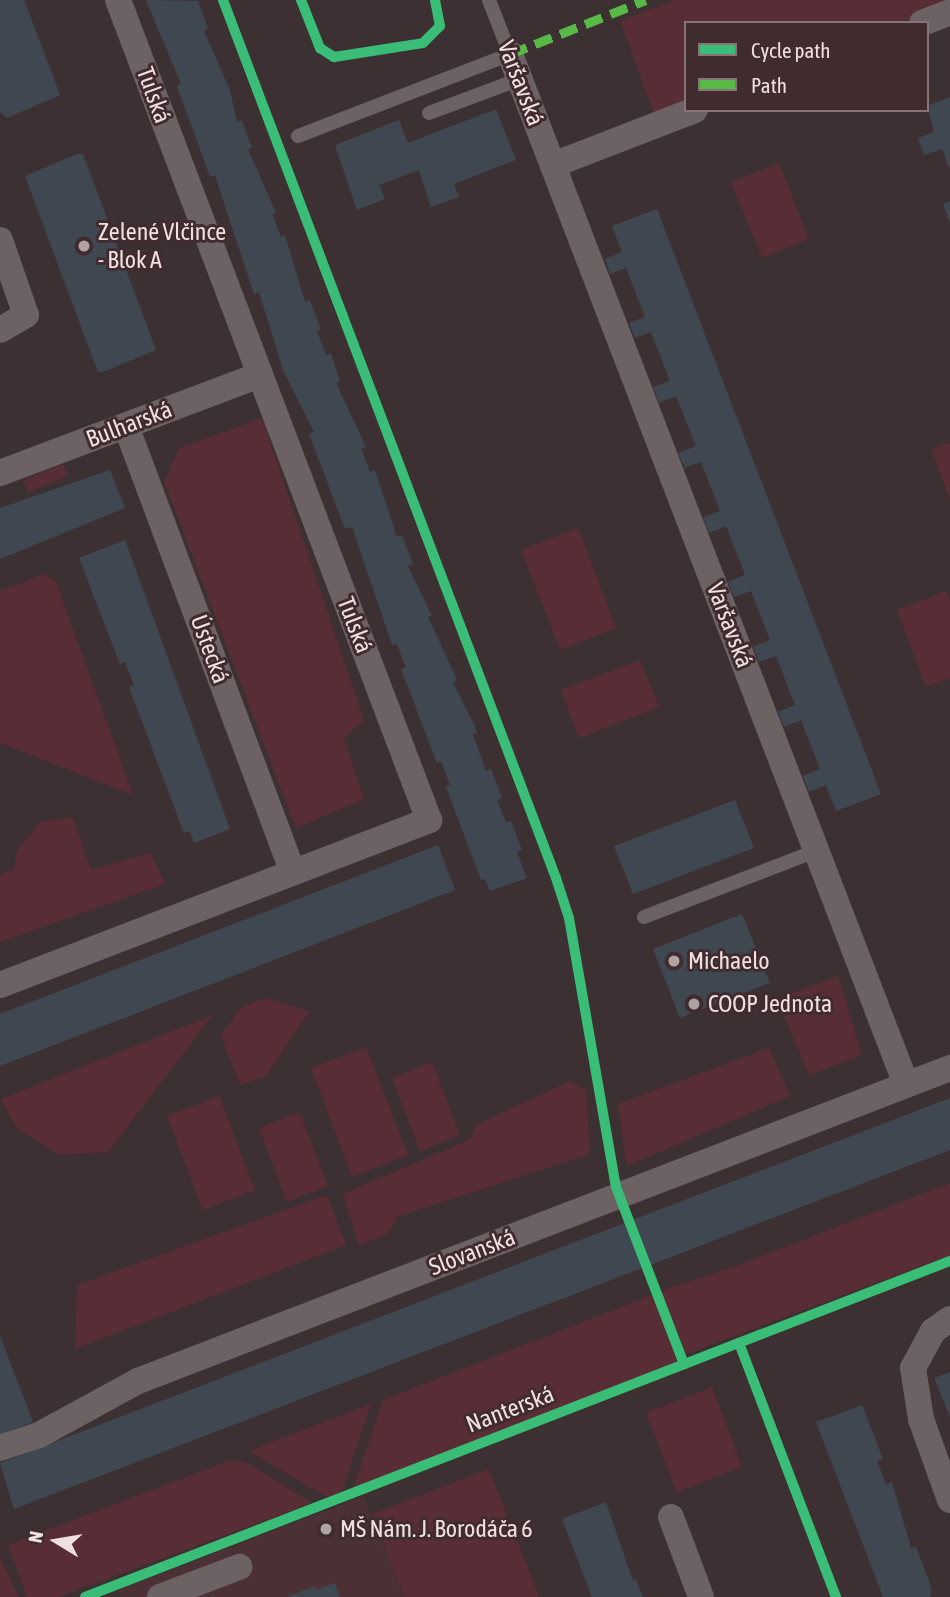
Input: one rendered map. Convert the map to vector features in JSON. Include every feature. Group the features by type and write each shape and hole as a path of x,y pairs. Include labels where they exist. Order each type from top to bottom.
{"street":[{"name":"Tulská","path":"0,985 429,820 118,0"},
{"path":"927,21 950,12"},
{"name":"Varšavská","path":"510,54 906,1084"},
{"path":"553,165 690,112"},
{"path":"0,240 26,315 0,330"},
{"name":"Bulharská","path":"0,473 259,375"},
{"name":"Ústecká","path":"126,426 293,872"},
{"name":"Slovanská","path":"0,1448 39,1435 138,1381 950,1068"},
{"path":"950,1319 933,1331 921,1348 913,1377 921,1419 950,1500"},
{"path":"671,1517 701,1597"},
{"path":"160,1597 239,1567"}],"lane":[{"name":"Varšavská","path":"489,0 510,54"},
{"path":"298,136 510,54"},
{"path":"429,113 520,79"},
{"path":"644,917 817,851"}],"shaded area":[{"path":"676,0 950,0 950,3 904,21 684,21 684,106 655,116 620,21"},
{"path":"779,163 809,239 762,258 731,182"},
{"path":"262,418 364,720 344,738 364,799 296,828 164,481 180,448"},
{"path":"950,442 950,500 931,449"},
{"path":"63,464 68,476 28,492 23,480"},
{"path":"578,528 616,628 560,650 521,550"},
{"path":"45,574 56,582 133,795 0,743 0,591"},
{"path":"946,591 950,602 950,678 926,687 897,610"},
{"path":"640,660 659,707 579,738 561,690"},
{"path":"73,818 91,870 151,853 165,884 0,942 0,875 14,868 17,851 40,822"},
{"path":"838,976 862,1055 809,1075 777,999"},
{"path":"264,998 310,1011 266,1076 240,1085 221,1036 240,1008"},
{"path":"213,1015 107,1153 58,1154 17,1128 1,1099"},
{"path":"366,1047 408,1155 352,1177 311,1068"},
{"path":"769,1048 790,1096 627,1166 618,1104"},
{"path":"432,1062 460,1135 420,1151 392,1078"},
{"path":"570,1081 586,1090 590,1154 397,1217 388,1234 359,1245 343,1194 471,1139 476,1125"},
{"path":"219,1096 255,1190 203,1210 167,1116"},
{"path":"294,1114 301,1115 328,1186 287,1202 259,1128"},
{"path":"950,1183 950,1255 686,1354 661,1291 739,1265"},
{"path":"327,1195 346,1245 75,1349 77,1285"},
{"path":"652,1295 677,1362 353,1489 383,1400"},
{"path":"712,1387 742,1467 677,1492 646,1413"},
{"path":"371,1404 342,1492 327,1497 249,1451"},
{"path":"231,1460 247,1463 312,1503 58,1597 27,1597 8,1545"},
{"path":"489,1469 539,1597 404,1597 372,1514"},
{"name":"MŠ Nám. J. Borodáča 6","path":"364,1496 403,1597 122,1597 119,1590"},
{"path":"0,1556 18,1597 0,1597"}],"building":[{"path":"0,0 24,0 60,95 7,118 0,112"},
{"path":"146,0 198,1 208,29 204,31 230,90 237,122 242,120 252,148 248,149 276,213 272,214 281,237 285,235 305,302 310,300 321,330 317,331 326,355 331,353 340,382 336,383 366,447 361,448 370,472 375,470 397,537 402,535 413,564 408,566 432,616 428,617 454,673 457,681 453,683 474,724 477,733 473,734 486,771 491,769 502,798 497,800 506,823 511,821 522,850 517,852 527,878 490,891 485,879 481,880 446,787 450,785 441,761 437,763 401,669 406,668 397,644 392,645 352,527 345,529 309,434 314,432 283,370 259,292 254,294 215,175 210,177 177,86 181,84"},
{"path":"950,97 950,170 942,149 924,155 918,138 934,132 929,105"},
{"path":"496,109 516,160 454,184 459,197 431,207 419,170 379,185 385,199 357,210 335,145 399,120 408,143"},
{"name":"Zelené Vlčince - Blok A","path":"77,154 83,154 156,350 103,372 98,372 25,176"},
{"path":"950,201 950,223 943,204"},
{"path":"657,209 881,794 836,811 826,785 809,792 803,776 820,769 801,720 784,727 778,712 795,705 776,656 759,662 753,647 770,640 751,591 734,597 728,582 745,575 726,526 709,533 703,517 720,511 701,462 685,468 678,453 696,446 676,396 659,403 653,387 670,381 651,332 635,338 629,323 645,317 626,268 610,274 605,259 622,252 612,226"},
{"path":"110,470 125,508 0,559 0,508"},
{"path":"125,540 230,829 194,843 190,831 184,833 129,687 134,685 125,662 120,664 79,558"},
{"path":"735,800 754,848 633,894 614,846"},
{"path":"438,845 455,890 0,1066 0,1014"},
{"path":"742,914 770,983 680,1018 653,949"},
{"path":"950,1098 950,1150 14,1509 0,1463"},
{"path":"0,1336 33,1422 0,1435"},
{"path":"950,1372 950,1417 934,1378"},
{"path":"862,1405 883,1459 877,1461 886,1484 892,1482 911,1548 916,1547 932,1589 930,1597 883,1597 816,1422"},
{"path":"606,1502 633,1581 636,1580 643,1597 592,1597 562,1519"},
{"path":"335,1583 340,1597 287,1597 315,1586 316,1590"}],"marked path":[{"path":"510,54 646,0"}],"cycle path":[{"path":"223,0 556,878 569,918 616,1187 684,1364"},
{"path":"301,0 320,48 334,57 423,43 440,26 435,0"},
{"name":"Nanterská","path":"85,1597 950,1261"},
{"path":"739,1343 836,1597"}],"place":[{"name":"Zelené Vlčince - Blok A","path":"84,246"},
{"name":"Michaelo","path":"674,961"},
{"name":"COOP Jednota","path":"694,1004"},
{"name":"MŠ Nám. J. Borodáča 6","path":"326,1529"}]}
